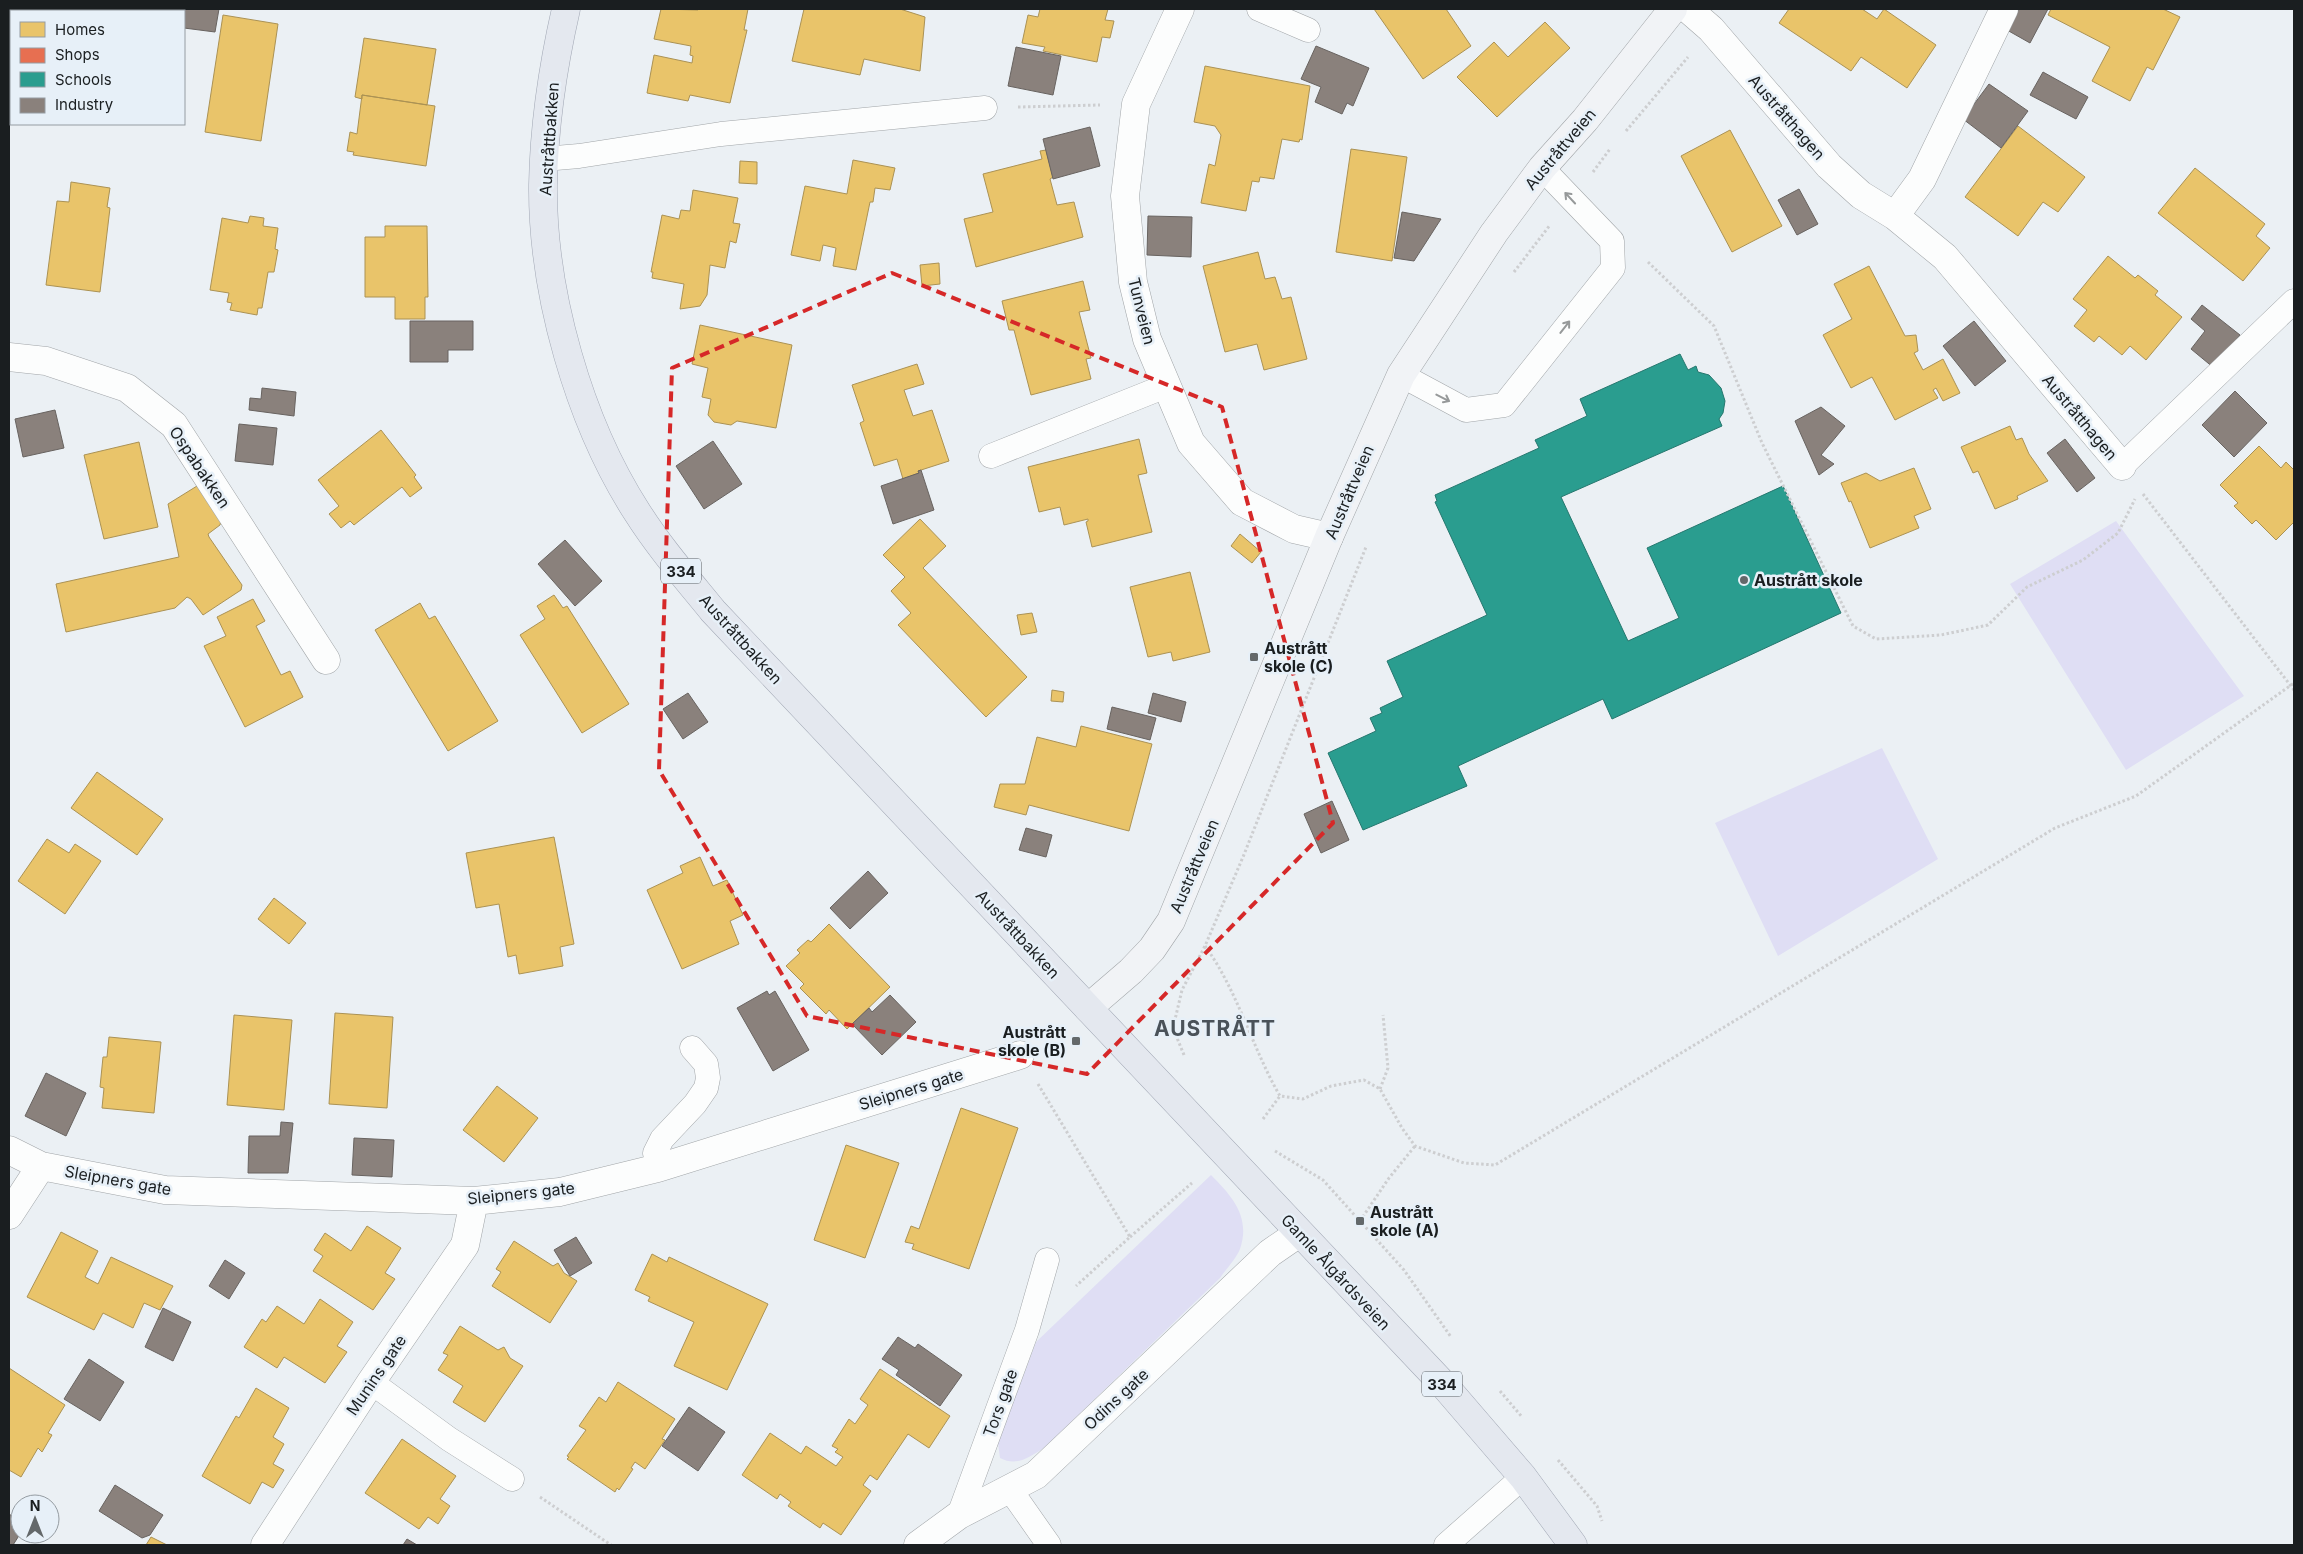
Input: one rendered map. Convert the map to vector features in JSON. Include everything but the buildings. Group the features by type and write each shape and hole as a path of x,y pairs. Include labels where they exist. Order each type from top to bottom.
{"main road":[{"name":"Austråttbakken","path":"566,9 551,89 544,159 543,192 548,259 563,332 589,420 637,512 713,611 1088,1008"},
{"name":"Austråttveien","path":"1088,1008 1131,971 1152,949 1171,921 1330,537 1401,375 1494,233 1542,168 1585,120 1673,9"},
{"name":"Gamle Ålgårdsveien","path":"1088,1008 1443,1384 1523,1477 1573,1545"}],"street":[{"name":"Tunveien","path":"1180,9 1136,104 1125,196 1133,282 1148,339 1191,443 1242,502 1294,529 1330,537"},
{"name":"Austråtthagen","path":"1688,9 1711,29 1829,166 1861,195 1895,216 1945,257 2122,466"},
{"path":"1895,216 1922,179 2004,9"},
{"name":"Ospabakken","path":"9,356 46,362 127,388 174,425 326,660"},
{"name":"Sleipners gate","path":"9,1150 41,1166 165,1190 474,1201 560,1192 658,1168 1020,1055"},
{"path":"9,1215 41,1166"},
{"name":"Munins gate","path":"265,1545 371,1382 465,1245 474,1201"},
{"name":"Odins gate","path":"918,1545 959,1515 1036,1475 1270,1252 1299,1232"},
{"name":"Tors gate","path":"950,1545 959,1515"}],"lane":[{"path":"1259,9 1308,30"},
{"path":"544,159 579,156 721,134 985,108"},
{"path":"1401,375 1466,410 1504,405 1613,268 1612,242 1542,168"},
{"name":"Austråtthagen","path":"2122,466 2294,301"},
{"path":"991,456 1166,386"},
{"path":"658,1168 655,1152 662,1139 695,1104 706,1088 708,1078 706,1064 692,1048"},
{"name":"Tors gate","path":"959,1515 1027,1330 1047,1260"},
{"path":"371,1382 449,1440 512,1479"},
{"path":"1446,1545 1523,1477"},
{"path":"1010,1488 1049,1545"}],"path":[{"path":"1620,138 1711,29"},
{"path":"985,108 1136,104"},
{"path":"1512,275 1614,145"},
{"path":"1647,262 1714,326 1762,443 1853,626 1876,639 1941,635 1988,625 2027,587 2083,560 2118,532 2140,490 2292,684 2294,690"},
{"path":"1185,1059 1173,1028 1182,990 1205,946 1367,546"},
{"path":"1280,1096 1303,1099 1331,1086 1364,1080 1380,1089 1414,1146 1464,1163 1495,1165 2055,828 2136,796 2292,684"},
{"path":"1205,946 1221,967 1263,1068 1280,1096"},
{"path":"1380,1089 1388,1068 1383,1015"},
{"path":"1020,1055 1130,1237"},
{"path":"1263,1119 1280,1096"},
{"path":"1266,1146 1323,1180 1404,1270 1453,1340"},
{"path":"1360,1221 1389,1178 1414,1146"},
{"path":"1071,1290 1192,1183"},
{"path":"1496,1388 1528,1424"},
{"path":"1553,1454 1597,1506 1605,1530"},
{"path":"512,1479 577,1520 611,1545"}],"highlighted area":[{"path":"892,273 1222,407 1333,823 1087,1074 807,1016 659,770 672,368"}],"shaded area":[{"path":"2116,521 2244,696 2126,770 2010,584"},
{"path":"1882,748 1938,859 1778,956 1715,823"},
{"path":"1211,1175 1238,1208 1243,1227 1240,1249 1220,1278 1044,1448 1023,1460 1012,1462 1000,1458 998,1443 1036,1342"}],"place":[{"name":"Austrått skole","path":"1744,580"},
{"name":"Austrått skole (C)","path":"1254,657"},
{"name":"Austrått skole (B)","path":"1076,1041"},
{"name":"Austrått skole (A)","path":"1360,1221"}],"district":[{"name":"AUSTRÅTT","path":"1215,1028"}]}
